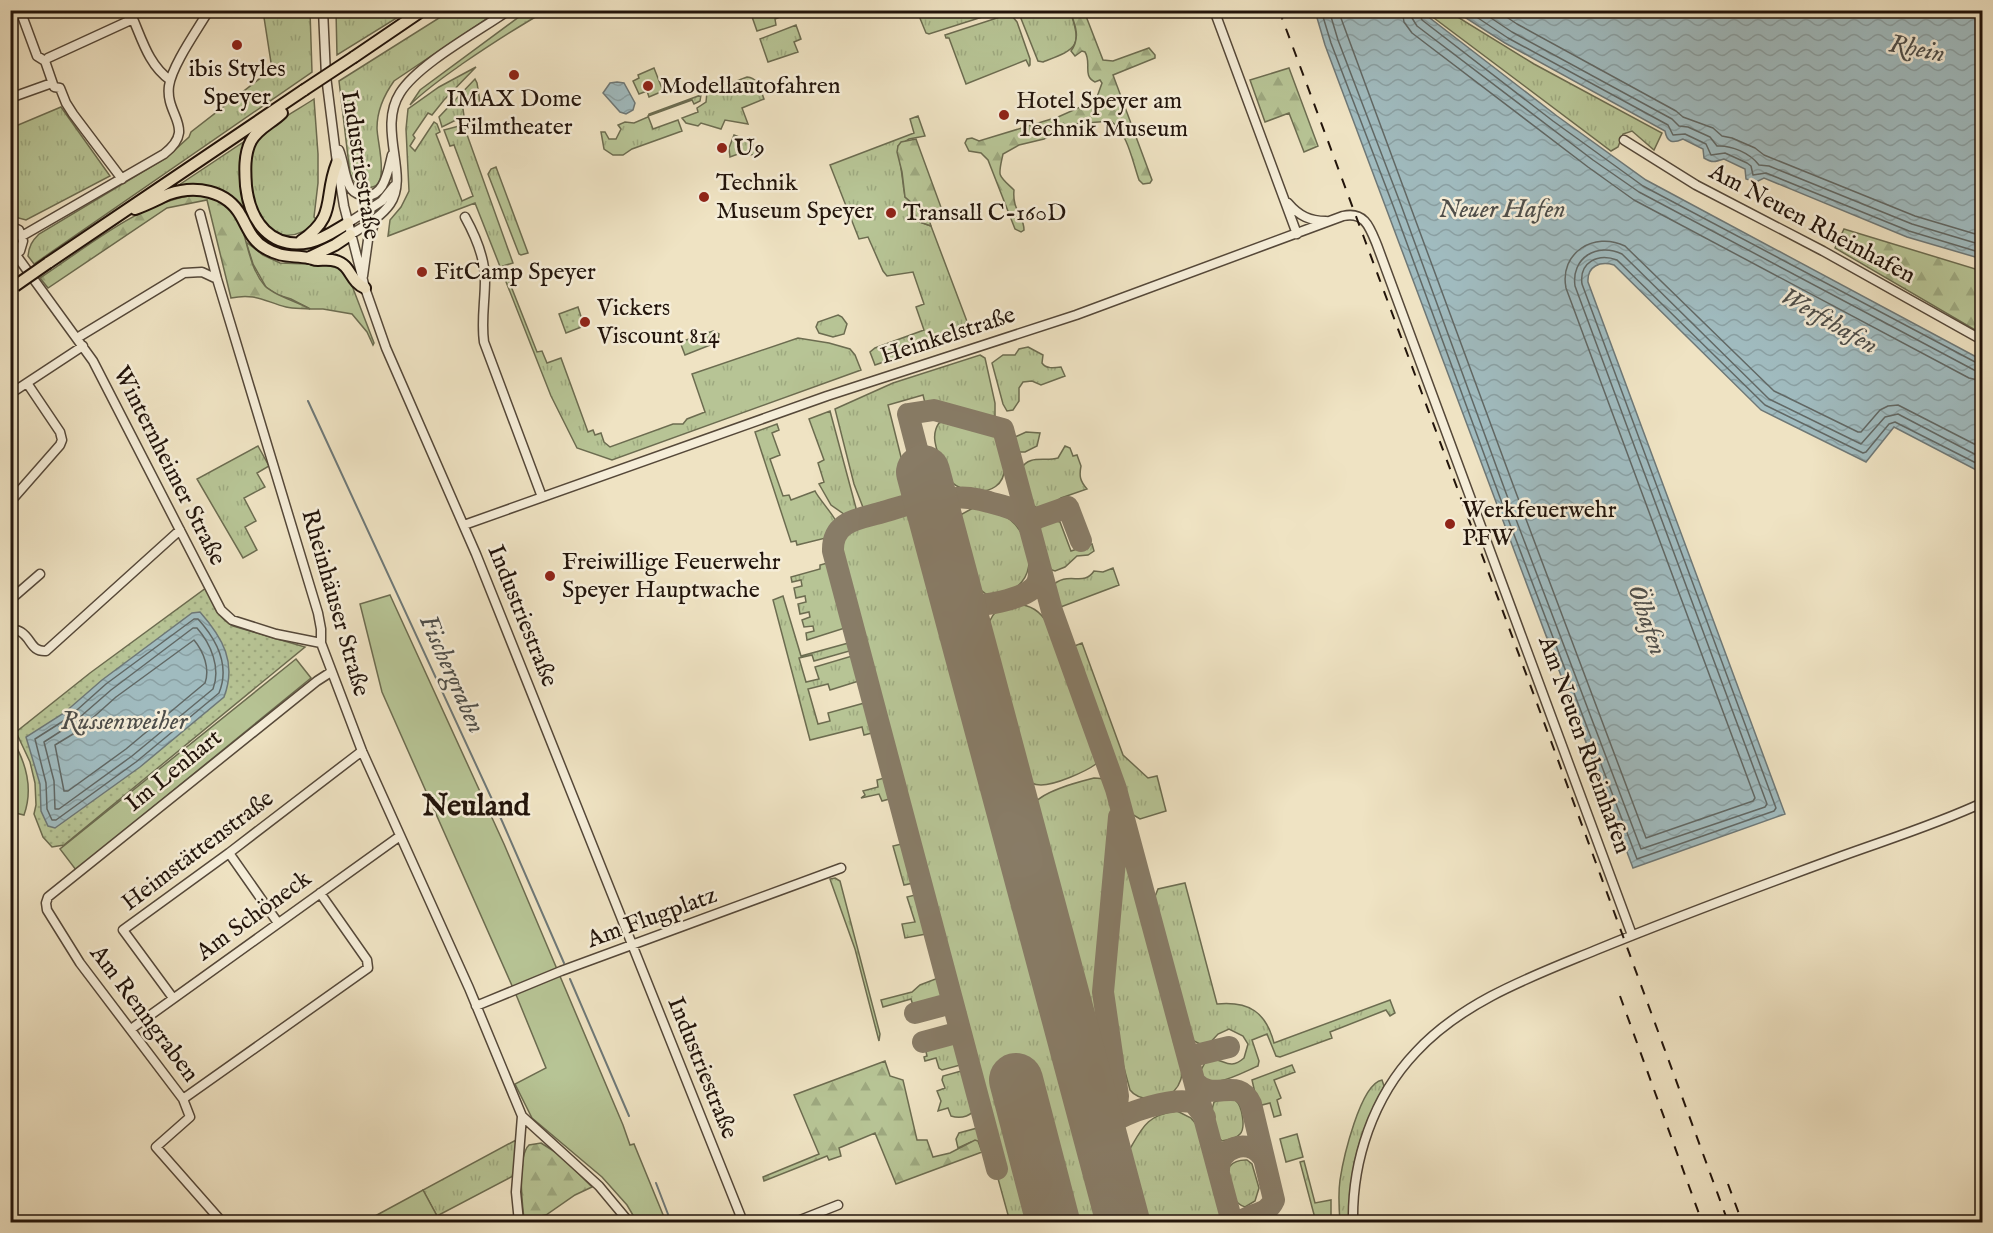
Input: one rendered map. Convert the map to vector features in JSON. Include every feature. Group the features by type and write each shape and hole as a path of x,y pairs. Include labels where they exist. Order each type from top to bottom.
{"main road":[{"path":"13,287 423,10"},
{"path":"300,93 279,116 258,131 252,139 247,152 245,169 249,206 258,224 274,237 285,242 297,243 322,238 348,223"},
{"path":"297,243 315,231 326,217 337,163"},
{"path":"124,212 182,191 206,190 217,194 236,207 251,234 266,249 283,256 340,262 348,268 357,285 363,284"},
{"path":"307,258 350,235"}],"street":[{"path":"20,10 37,56 45,61 54,87 60,88 73,114 122,179"},
{"path":"22,236 173,147 179,137 180,129 169,98 170,80 209,10"},
{"name":"Industriestraße","path":"323,10 326,76 337,163 350,235 363,284 386,348 464,525 742,1222"},
{"path":"350,235 377,217 393,199 396,183 391,130 393,114 400,94 410,81 431,64 509,10"},
{"path":"1214,10 1297,234"},
{"path":"45,61 48,57 132,13 152,62 170,80"},
{"path":"10,98 52,83"},
{"name":"Am Neuen Rheinhafen","path":"1624,140 1696,185 1834,257 1983,339"},
{"path":"335,145 343,160 349,186 356,193 364,195 375,194 379,191 393,152"},
{"path":"348,223 382,201 396,183"},
{"path":"1284,198 1302,216 1311,220 1330,221"},
{"name":"Rheinhäuser Straße","path":"200,214 217,279 318,613 321,644 362,751 476,1006 522,1116 599,1186 629,1222"},
{"name":"Heinkelstraße","path":"464,525 849,388 1076,315 1330,221 1348,215 1364,219"},
{"path":"363,284 368,240 377,217"},
{"path":"465,217 483,263 484,342 542,497"},
{"name":"Am Neuen Rheinhafen","path":"1364,219 1377,245 1632,935"},
{"path":"10,226 19,230 22,236 22,246 13,256"},
{"name":"Winternheimer Straße","path":"13,256 93,362 221,610 232,620 286,637 321,644"},
{"path":"77,338 184,273 202,272 217,279"},
{"path":"10,394 83,346"},
{"path":"10,502 62,440 60,432 27,383"},
{"path":"10,629 21,632 34,648 46,651 180,530"},
{"path":"10,600 40,574"},
{"name":"Im Lenhart","path":"46,903 48,897 331,672"},
{"name":"Heimstättenstraße","path":"172,998 123,930 230,853 362,751"},
{"path":"1353,1222 1357,1168 1364,1141 1381,1103 1394,1080 1415,1053 1449,1023 1512,985 1632,935 1983,803"},
{"name":"Am Schöneck","path":"131,1029 400,836"},
{"path":"230,853 278,923"},
{"name":"Am Flugplatz","path":"476,1006 561,971 841,868"},
{"path":"183,1099 368,968 367,960 320,893"},
{"name":"Am Renngraben","path":"46,903 47,909 80,963 183,1099 190,1117 156,1147 222,1222"},
{"path":"519,1222 516,1192 522,1116"},
{"path":"795,1222 838,1205"}],"green space":[{"path":"336,10 408,11 337,55"},
{"path":"263,11 310,11 312,72 34,264 28,252 39,234 166,158 189,137 191,132 272,69"},
{"path":"450,11 498,11 394,81 382,103 377,122 382,169 380,179 376,185 368,187 356,184 350,174 339,81"},
{"path":"527,11 546,11 462,64 410,105 420,90"},
{"path":"750,11 797,11 803,14 795,17 793,12 775,19 776,25 757,31"},
{"path":"917,11 1001,11 929,34 926,33"},
{"path":"1018,11 1070,11 1076,33 1074,46 1054,58 1043,62 1038,61"},
{"path":"1070,11 1084,11 1103,60 1113,61 1149,48 1155,55 1155,58 1113,75 1152,180 1150,183 1143,184 1139,180 1122,133 1111,121 1073,124 1044,139 1019,145 1003,154 1000,175 1014,190 1015,203 1024,230 1021,232 1015,229 988,160 981,153 969,151 965,143 967,139 972,138 979,141 1058,117 1094,101 1102,83 1100,80 1095,82 1089,76 1085,52 1082,51 1075,56 1071,51 1076,36"},
{"path":"1427,11 1448,11 1534,64 1662,133 1654,150 1632,131 1623,134 1618,147 1611,151"},
{"path":"1006,15 1012,16 1017,22 1030,65 1026,60 966,84 949,38 945,35"},
{"path":"796,25 801,39 794,42 798,52 768,62 760,39"},
{"path":"476,67 432,115 428,113 413,135 415,138 410,146 415,151 434,122 437,124 440,132 436,134 462,201 473,196 454,145 450,146 444,130 459,126 465,129 513,263 503,266 537,352 542,351 547,363 561,358 588,432 593,430 595,435 601,433 604,442 610,447 673,424 683,424 687,419 705,412 692,374 798,338 850,349 861,370 612,460 577,448 551,396 475,203 388,236 390,220 401,207 409,191 406,129 408,109 439,87"},
{"name":"Modellautofahren","path":"654,68 663,91 649,97 647,91 639,94 633,81 639,78 638,75"},
{"path":"1289,68 1318,146 1304,152 1289,113 1265,122 1250,80"},
{"path":"747,77 757,82 764,99 742,108 748,124 725,120 721,129 701,123 698,126 686,123 682,118 698,112 697,108 706,102 707,92"},
{"path":"475,79 480,102 474,106 465,104 464,116 442,127 439,117"},
{"path":"701,95 700,101 694,104 692,100 648,116"},
{"path":"314,99 318,183 314,217 318,221 298,233 281,234 268,226 258,212 252,193 250,173 252,155 263,134"},
{"path":"61,107 110,176 26,220 11,216 11,128"},
{"path":"648,116 653,129 678,120 682,131 632,149 623,155 613,155 604,149 601,132 605,132 609,139 616,139 621,129 618,125 625,122 634,123"},
{"path":"918,116 925,136 909,139 898,146 905,197 913,204 916,217 920,222 931,226 971,332 875,365 870,352 875,348 924,330 916,307 924,304 913,272 887,276 868,237 859,239 830,165 914,133 910,119"},
{"path":"734,135 752,142 756,155 738,154 730,157 729,148"},
{"path":"916,139 942,210 928,216 931,226 920,222 916,217 913,204 905,197 897,152 901,142"},
{"path":"245,141 244,197 245,207 253,224 269,241 330,238 331,241 302,250 273,246 256,233 244,212 176,187"},
{"path":"496,167 528,253 519,254 488,174"},
{"path":"196,195 215,198 228,205 237,216 250,258 265,286 310,309 286,307 253,297 231,298 207,200 167,208 48,288 40,278 135,216 175,199"},
{"path":"1844,229 1982,271 1982,334 1835,248"},
{"path":"246,242 263,255 280,263 307,264 322,261 346,270 373,345 367,332 352,314 310,309 266,287 253,264"},
{"path":"578,307 584,326 566,333 559,314"},
{"path":"838,315 847,324 844,334 833,337 819,333 816,327 818,322"},
{"path":"713,331 719,334 718,342 685,355 680,342"},
{"path":"1028,347 1043,355 1042,363 1046,366 1061,367 1065,376 1041,385 1032,381 1023,382 1019,388 1019,401 1013,410 1007,411 992,363 1003,355 1015,355 1019,349"},
{"path":"980,355 985,358 995,403 995,416 984,418 925,403 923,395 888,405 910,493 902,501 890,507 864,510 854,484 835,409 893,383"},
{"path":"830,411 856,508 854,514 848,517 831,505 819,484 824,482 818,463 824,460 809,419"},
{"path":"946,420 982,429 996,438 1001,448 1004,467 1003,475 996,487 973,491 955,485 946,476 936,448 935,433 939,423"},
{"path":"777,424 779,430 772,433 780,455 770,459 783,496 789,495 791,500 815,491 837,524 830,537 797,545 796,541 791,542 755,432"},
{"path":"1026,432 1040,433 1037,446 1025,452 1017,452 1014,449 1013,438"},
{"path":"258,446 269,466 257,473 265,487 244,498 256,521 245,527 257,550 243,558 197,479"},
{"path":"1065,446 1070,448 1073,456 1077,455 1081,466 1081,478 1087,489 1061,498 1049,507 1039,510 1029,501 1021,469 1024,464 1033,460 1058,458"},
{"path":"973,508 994,510 1010,520 1022,534 1028,551 1028,568 1022,582 1008,592 986,594 973,584 958,522 962,514"},
{"path":"913,512 917,518 1103,1222 1010,1222 997,1175 1003,1172 838,553 840,538 847,529 872,519"},
{"path":"1052,520 1060,522 1071,551 1092,544 1094,551 1088,555 1077,556 1065,567 1055,571 1046,568 1038,532 1043,524"},
{"path":"831,562 848,627 807,640 806,633 814,631 813,626 804,627 802,620 810,617 809,612 800,614 798,604 806,602 805,596 796,598 794,588 802,586 801,580 792,582 791,577 820,569 820,565"},
{"path":"1113,568 1119,585 1058,608 1051,587 1057,582 1063,579 1085,578 1094,571 1103,572"},
{"name":"Russenweiher","path":"206,588 219,614 233,626 305,647 64,845 52,847 43,837 34,814 35,783 30,762 16,732 90,673"},
{"path":"390,595 504,844 630,1145 634,1144 666,1222 637,1222 627,1205 602,1177 532,1118 515,1084 546,1068 517,997 382,692 360,604"},
{"path":"783,596 801,656 852,642 853,650 814,661 812,655 799,658 806,682 819,679 815,667 852,656 856,658 862,680 830,690 828,684 808,689 818,724 830,721 828,713 868,702 876,732 864,735 862,727 810,740 773,600"},
{"path":"1016,604 1035,610 1048,624 1096,756 1096,764 1070,778 1054,783 1034,784 1024,777 986,633 995,612"},
{"path":"1082,643 1123,755 1148,778 1157,776 1166,811 1140,819 1130,813 1072,647"},
{"path":"296,659 311,678 76,870 60,849"},
{"path":"10,736 27,774 28,794 24,815 11,812"},
{"path":"888,777 893,798 882,801 879,794 861,798 865,795 863,791 878,787 877,780"},
{"path":"1094,778 1102,779 1106,783 1111,800 1113,822 1097,989 1108,1079 1104,1080 1032,807 1050,792"},
{"path":"906,843 915,879 913,883 904,885 893,846"},
{"path":"1126,863 1132,869 1183,1064 1181,1079 1174,1091 1164,1097 1151,1099 1139,1097 1130,1090 1112,1024 1108,986 1119,873 1122,864"},
{"path":"835,878 840,881 880,1034 879,1041 855,949 830,879"},
{"path":"1185,883 1217,1004 1238,1004 1254,1011 1266,1023 1274,1043 1390,1000 1395,1013 1390,1016 1386,1010 1330,1032 1332,1038 1280,1057 1276,1056 1267,1034 1252,1040 1259,1061 1258,1066 1226,1080 1217,1082 1203,1079 1200,1072 1207,1059 1234,1064 1244,1058 1248,1044 1243,1036 1229,1029 1218,1034 1206,1047 1190,1039 1154,899 1158,889"},
{"path":"915,895 920,900 929,930 926,934 905,938 902,924 915,922 907,897"},
{"path":"938,978 942,980 946,996 943,1001 914,1009 911,999 883,1007 881,1000 912,992 920,985"},
{"path":"955,1040 958,1042 964,1064 942,1070 936,1058 925,1061 924,1057 927,1056 925,1047"},
{"path":"885,1061 890,1076 903,1080 917,1140 927,1140 933,1157 950,1153 975,1140 978,1141 982,1152 896,1184 875,1133 839,1148 841,1156 829,1160 827,1156 764,1181 763,1177 819,1154 794,1095"},
{"path":"1292,1065 1295,1072 1274,1080 1281,1098 1277,1100 1281,1115 1274,1117 1270,1103 1258,1106 1252,1080"},
{"path":"965,1070 975,1100 973,1112 959,1117 951,1116 948,1108 938,1111 941,1101 937,1091 945,1088 943,1076"},
{"path":"1382,1080 1384,1086 1366,1125 1355,1161 1349,1222 1340,1222 1339,1185 1354,1124 1367,1094 1374,1085"},
{"path":"1227,1097 1234,1099 1240,1107 1243,1127 1238,1136 1222,1141 1214,1128 1213,1106 1214,1102"},
{"path":"1177,1111 1191,1118 1201,1130 1225,1222 1142,1222 1124,1156 1141,1130 1151,1120"},
{"path":"981,1127 994,1176 992,1177 979,1143 971,1142 958,1148 956,1139 959,1133"},
{"path":"1297,1134 1303,1157 1286,1162 1280,1139"},
{"path":"516,1140 515,1175 437,1216 423,1190"},
{"path":"541,1143 560,1155 592,1187 575,1195 546,1215 524,1219 521,1180 523,1159 529,1145"},
{"path":"1247,1160 1252,1164 1259,1188 1255,1201 1245,1207 1233,1197 1226,1181 1230,1166"},
{"path":"1304,1161 1315,1203 1331,1200 1331,1222 1316,1222 1300,1162"},
{"path":"423,1190 437,1216 425,1222 364,1222"}],"water":[{"name":"Neuer Hafen","path":"1315,11 1424,11 1426,15 1557,116 1646,180 1982,360 1982,473 1894,427 1866,462 1761,410 1614,265 1599,264 1590,272 1588,282 1785,814 1633,868 1325,45"},
{"name":"Rhein","path":"1455,11 1982,11 1982,259 1907,237 1764,178 1756,182 1746,179 1745,169 1724,159 1714,162 1707,160 1704,158 1703,149 1683,139 1671,141 1667,138 1665,131 1505,43"},
{"path":"610,83 624,83 635,103 633,110 626,114 620,112 603,93"},
{"name":"Russenweiher","path":"200,612 215,631 226,652 229,673 224,697 140,767 55,828 48,826 41,811 40,784 26,737 64,713 102,680 192,613"}],"waterway":[{"name":"Fischergraben","path":"308,401 502,821 564,963"},
{"name":"Fischergraben","path":"570,979 629,1116"},
{"name":"Fischergraben","path":"656,1183 671,1222"}],"taxiway":[{"path":"923,472 908,414 934,410 1003,429 1052,611 1116,789 1232,1222"},
{"path":"938,528 942,507 953,498 961,497 1012,509 1029,525"},
{"path":"936,518 931,509 920,503 857,519 849,522 837,533 833,551 997,1169"},
{"path":"1028,521 1068,507 1081,541"},
{"path":"953,585 961,597 969,603 991,604 1019,596 1032,589 1039,577 1039,568"},
{"path":"966,633 971,617 982,606"},
{"path":"1105,1155 1106,1138 1118,1096 1103,992 1119,817"},
{"path":"915,1013 952,1003"},
{"path":"923,1042 960,1032"},
{"path":"1188,1057 1229,1047"},
{"path":"1196,1083 1210,1091 1239,1091 1251,1104 1274,1200 1267,1209 1240,1222"},
{"path":"1086,1086 1096,1104 1101,1108 1112,1114 1126,1115"},
{"path":"1110,1125 1126,1115 1150,1106 1186,1101 1194,1103 1205,1117"},
{"path":"1219,1171 1223,1156 1235,1148 1249,1147 1262,1156"}],"runway":[{"path":"923,472 1123,1222"},
{"path":"1016,1080 1053,1222"}],"railway":[{"path":"1279,10 1728,1222"},
{"path":"1620,996 1702,1222"},
{"path":"1728,1184 1742,1222"}],"place":[{"name":"ibis Styles Speyer","path":"237,45"},
{"name":"IMAX Dome Filmtheater","path":"514,75"},
{"name":"Modellautofahren","path":"648,86"},
{"name":"Hotel Speyer am Technik Museum","path":"1004,115"},
{"name":"U9","path":"722,148"},
{"name":"Technik Museum Speyer","path":"704,197"},
{"name":"Transall C-160D","path":"891,213"},
{"name":"FitCamp Speyer","path":"422,272"},
{"name":"Vickers Viscount 814","path":"585,322"},
{"name":"Werkfeuerwehr PFW","path":"1450,524"},
{"name":"Freiwillige Feuerwehr Speyer Hauptwache","path":"550,576"}],"district":[{"name":"Neuland","path":"476,807"}],"water label":[{"name":"Werfthafen","path":"1829,321"},
{"name":"Ölhafen","path":"1647,620"}]}
